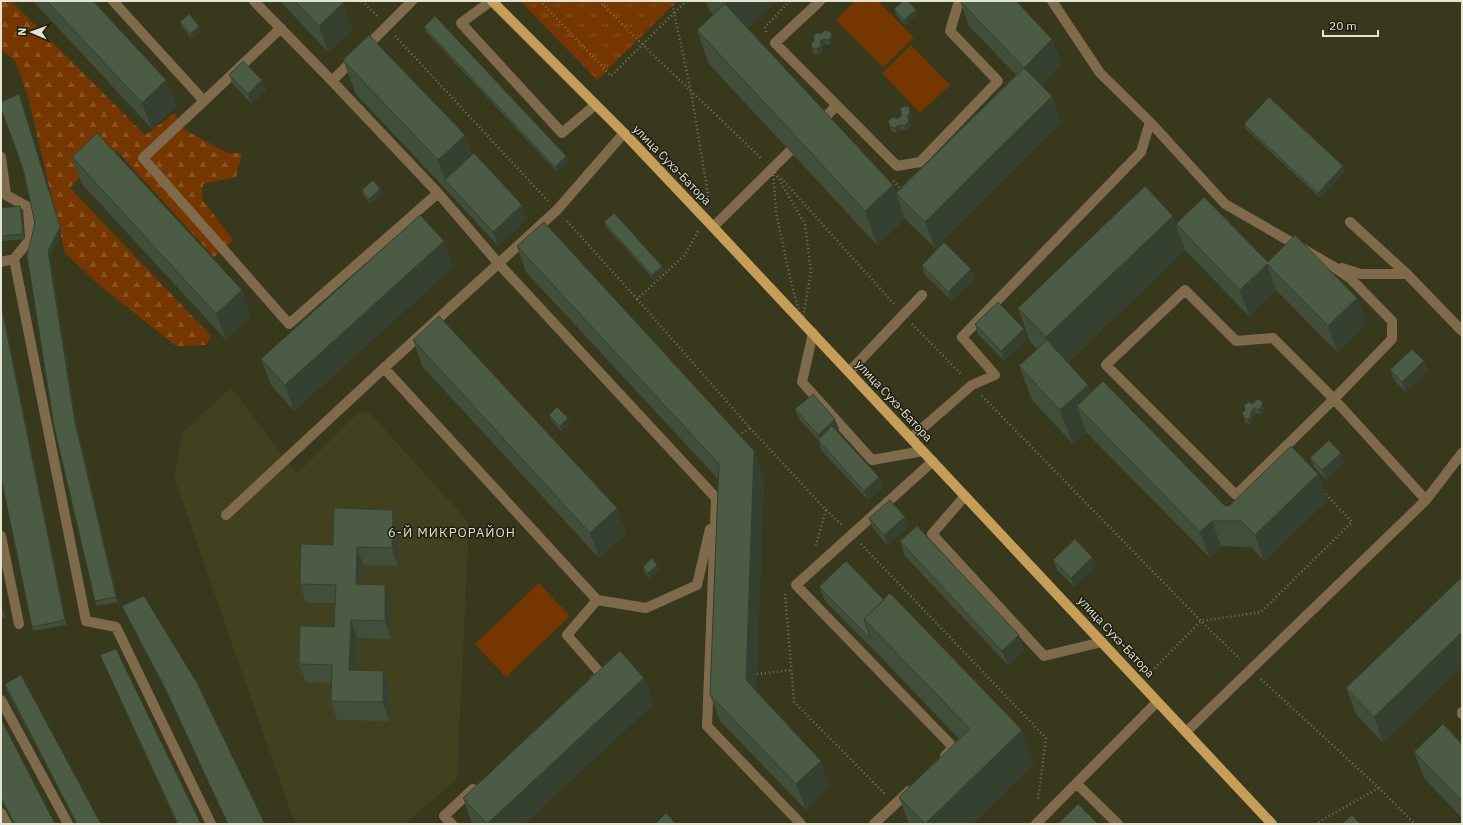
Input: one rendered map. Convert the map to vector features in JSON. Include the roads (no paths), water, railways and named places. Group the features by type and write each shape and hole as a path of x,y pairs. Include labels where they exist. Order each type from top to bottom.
{"main road":[{"name":"улица Сухэ-Батора","path":"492,1 624,133 705,218 1141,682 1157,702 1272,824"}],"lane":[{"path":"113,1 204,101"},
{"path":"254,1 438,193 498,264 716,498 707,726 801,824"},
{"path":"332,81 412,1"},
{"path":"492,1 461,24 562,133 596,105"},
{"path":"820,1 774,43 897,166 920,162 998,81 950,31 959,1"},
{"path":"1052,1 1100,73 1150,122 1225,204 1331,265 1350,278 1392,321 1392,339 1334,400 1236,495 1106,365 1185,290 1236,341 1273,338 1334,400 1426,500"},
{"path":"281,28 143,158 289,324 438,193"},
{"path":"818,125 836,106"},
{"path":"911,438 972,385 995,375 962,336 1141,152 1150,122"},
{"path":"226,515 557,210 624,133"},
{"path":"713,227 790,151"},
{"path":"1,157 6,195 28,207 30,239 14,259 1,262"},
{"path":"1350,222 1407,274 1462,331"},
{"path":"14,259 86,620 116,627 211,824"},
{"path":"1331,265 1361,274 1407,274"},
{"path":"849,372 922,295"},
{"path":"813,333 802,382 872,460 923,451"},
{"path":"384,368 597,600 646,608 697,585 716,498"},
{"path":"1186,732 1426,500 1462,452"},
{"path":"933,461 796,585 953,747 937,763"},
{"path":"965,496 932,534 1044,656 1102,642"},
{"path":"1,536 19,624"},
{"path":"583,690 601,674 567,635 597,600"},
{"path":"1,700 68,824"},
{"path":"1036,824 1157,702"},
{"path":"452,824 444,816 479,784"},
{"path":"874,824 916,784"},
{"path":"1077,784 1118,824"},
{"path":"1,813 7,824"}],"district":[{"name":"6-Й МИКРОРАЙОН","path":"452,532"}]}
